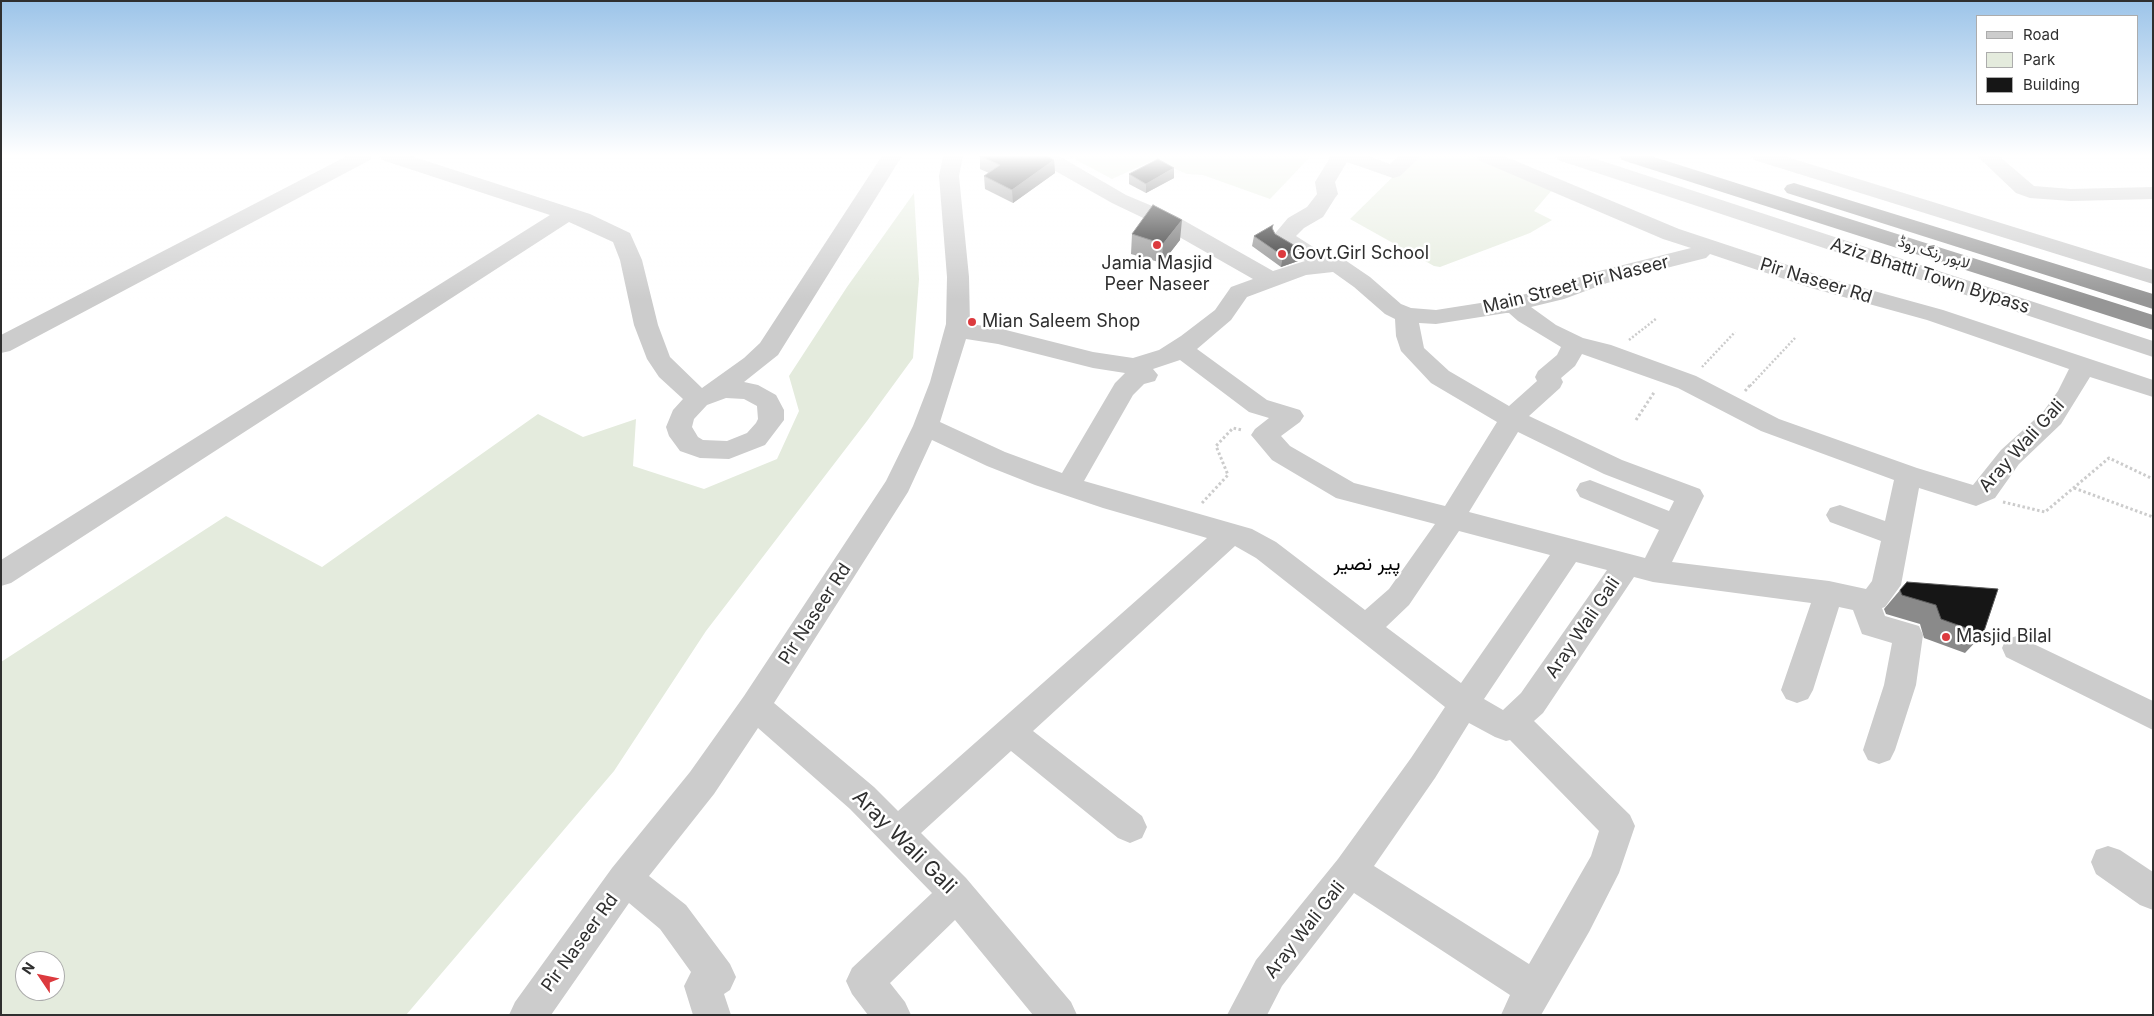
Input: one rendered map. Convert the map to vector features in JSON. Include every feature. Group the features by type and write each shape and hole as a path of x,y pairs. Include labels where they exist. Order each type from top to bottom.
{"highway":[{"name":"لاہور رنگ روڈ","path":"1778,203 2153,323"},
{"name":"لاہور رنگ روڈ","path":"1840,203 2153,302"}],"street":[{"path":"1,345 272,203"},
{"path":"535,203 610,230 622,238 629,254 646,326 659,359 668,372 705,396 737,389 749,390 767,401"},
{"path":"770,350 767,401 771,410 770,420 756,439 736,448 714,451 700,449 689,444 682,436 679,427 682,416 705,396 753,364 770,350 861,203"},
{"name":"Pir Naseer Rd","path":"528,1015 624,880 697,790 755,706 898,484 926,426 942,382 956,330 958,277 951,203"},
{"path":"1129,203 1168,221 1271,280"},
{"path":"1321,203 1315,212 1296,223 1283,237 1326,265"},
{"name":"Pir Naseer Rd","path":"1599,203 1706,246 1819,283 1935,315 2153,389"},
{"name":"Aziz Bhatti Town Bypass","path":"1709,203 2153,350"},
{"path":"1915,203 2153,277"},
{"path":"1,575 567,214"},
{"name":"Main Street Pir Naseer","path":"956,330 998,336 1093,360 1133,366 1168,356 1180,348 1223,315 1239,292 1303,268 1337,265 1362,282 1393,309 1407,315 1436,317 1514,304 1556,294 1600,278 1698,253 1706,246"},
{"name":"Aray Wali Gali","path":"1514,304 1526,316 1575,344 1611,354 1677,379 1730,406 1795,435 1863,456 1908,474 1976,496 1985,491 2010,457 2052,418 2069,394 2084,365"},
{"path":"1407,315 1408,336 1413,352 1440,377 1511,418"},
{"path":"1365,628 1399,596 1451,520 1466,491 1504,436 1511,418 1551,382 1547,377 1566,360 1575,344"},
{"path":"1180,348 1258,406 1291,416 1264,435 1281,453 1346,491 1451,520 1640,567 1784,589 1829,593 1864,601 1875,599 1886,585 1908,474"},
{"path":"1068,486 1124,389 1130,385 1136,376 1146,375"},
{"name":"Aray Wali Gali","path":"1511,418 1613,467 1690,496 1676,526 1640,567 1532,703 1512,721"},
{"path":"926,426 996,459 1068,486 1185,522 1242,537 1266,550 1464,704 1506,727 1512,721 1618,826 1607,861 1576,920 1527,1002 1350,871"},
{"path":"1590,490 1676,526"},
{"path":"1840,515 1897,536"},
{"path":"897,833 1230,534"},
{"name":"Aray Wali Gali","path":"1246,1015 1270,973 1350,871 1422,768 1569,549"},
{"path":"1797,690 1829,593"},
{"path":"1864,601 1873,625 1908,635 1900,685 1879,750"},
{"path":"2017,648 2153,716"},
{"name":"Aray Wali Gali","path":"755,706 862,798 897,833 956,895 1058,1015"},
{"path":"1010,731 1130,828"},
{"path":"2108,862 2153,893"},
{"path":"624,880 653,898 673,917 717,977 704,986 712,1015"},
{"path":"892,1015 865,981 956,895"}],"path":[{"path":"1611,354 1657,318"},
{"path":"1636,420 1677,379 1735,332"},
{"path":"1730,406 1795,338"},
{"path":"1185,522 1228,475 1216,446 1233,428 1264,435"},
{"path":"1976,496 2045,512 2109,458 2153,478"},
{"path":"2074,488 2153,516"}],"green space":[{"path":"907,203 915,203 919,279 913,358 706,631 614,771 406,1015 1,1015 1,662 226,516 322,567 538,414 583,437 636,419 633,466 704,489 777,459 799,411 789,376 847,287"},
{"path":"1366,203 1541,203 1534,211 1552,220 1530,233 1440,267 1434,266 1350,219"}],"building":[{"path":"1153,205 1182,220 1163,244 1132,234"},
{"path":"1273,225 1272,228 1275,234 1302,250 1283,256 1254,236"},
{"path":"1907,582 1998,589 1983,634 1941,619 1936,605 1902,595 1900,590"}],"place":[{"name":"Jamia Masjid Peer Naseer","path":"1157,245"},
{"name":"Govt.Girl School","path":"1282,254"},
{"name":"Mian Saleem Shop","path":"972,322"},
{"name":"Masjid Bilal","path":"1946,637"}],"district":[{"name":"پیر نصیر","path":"1367,564"}]}
